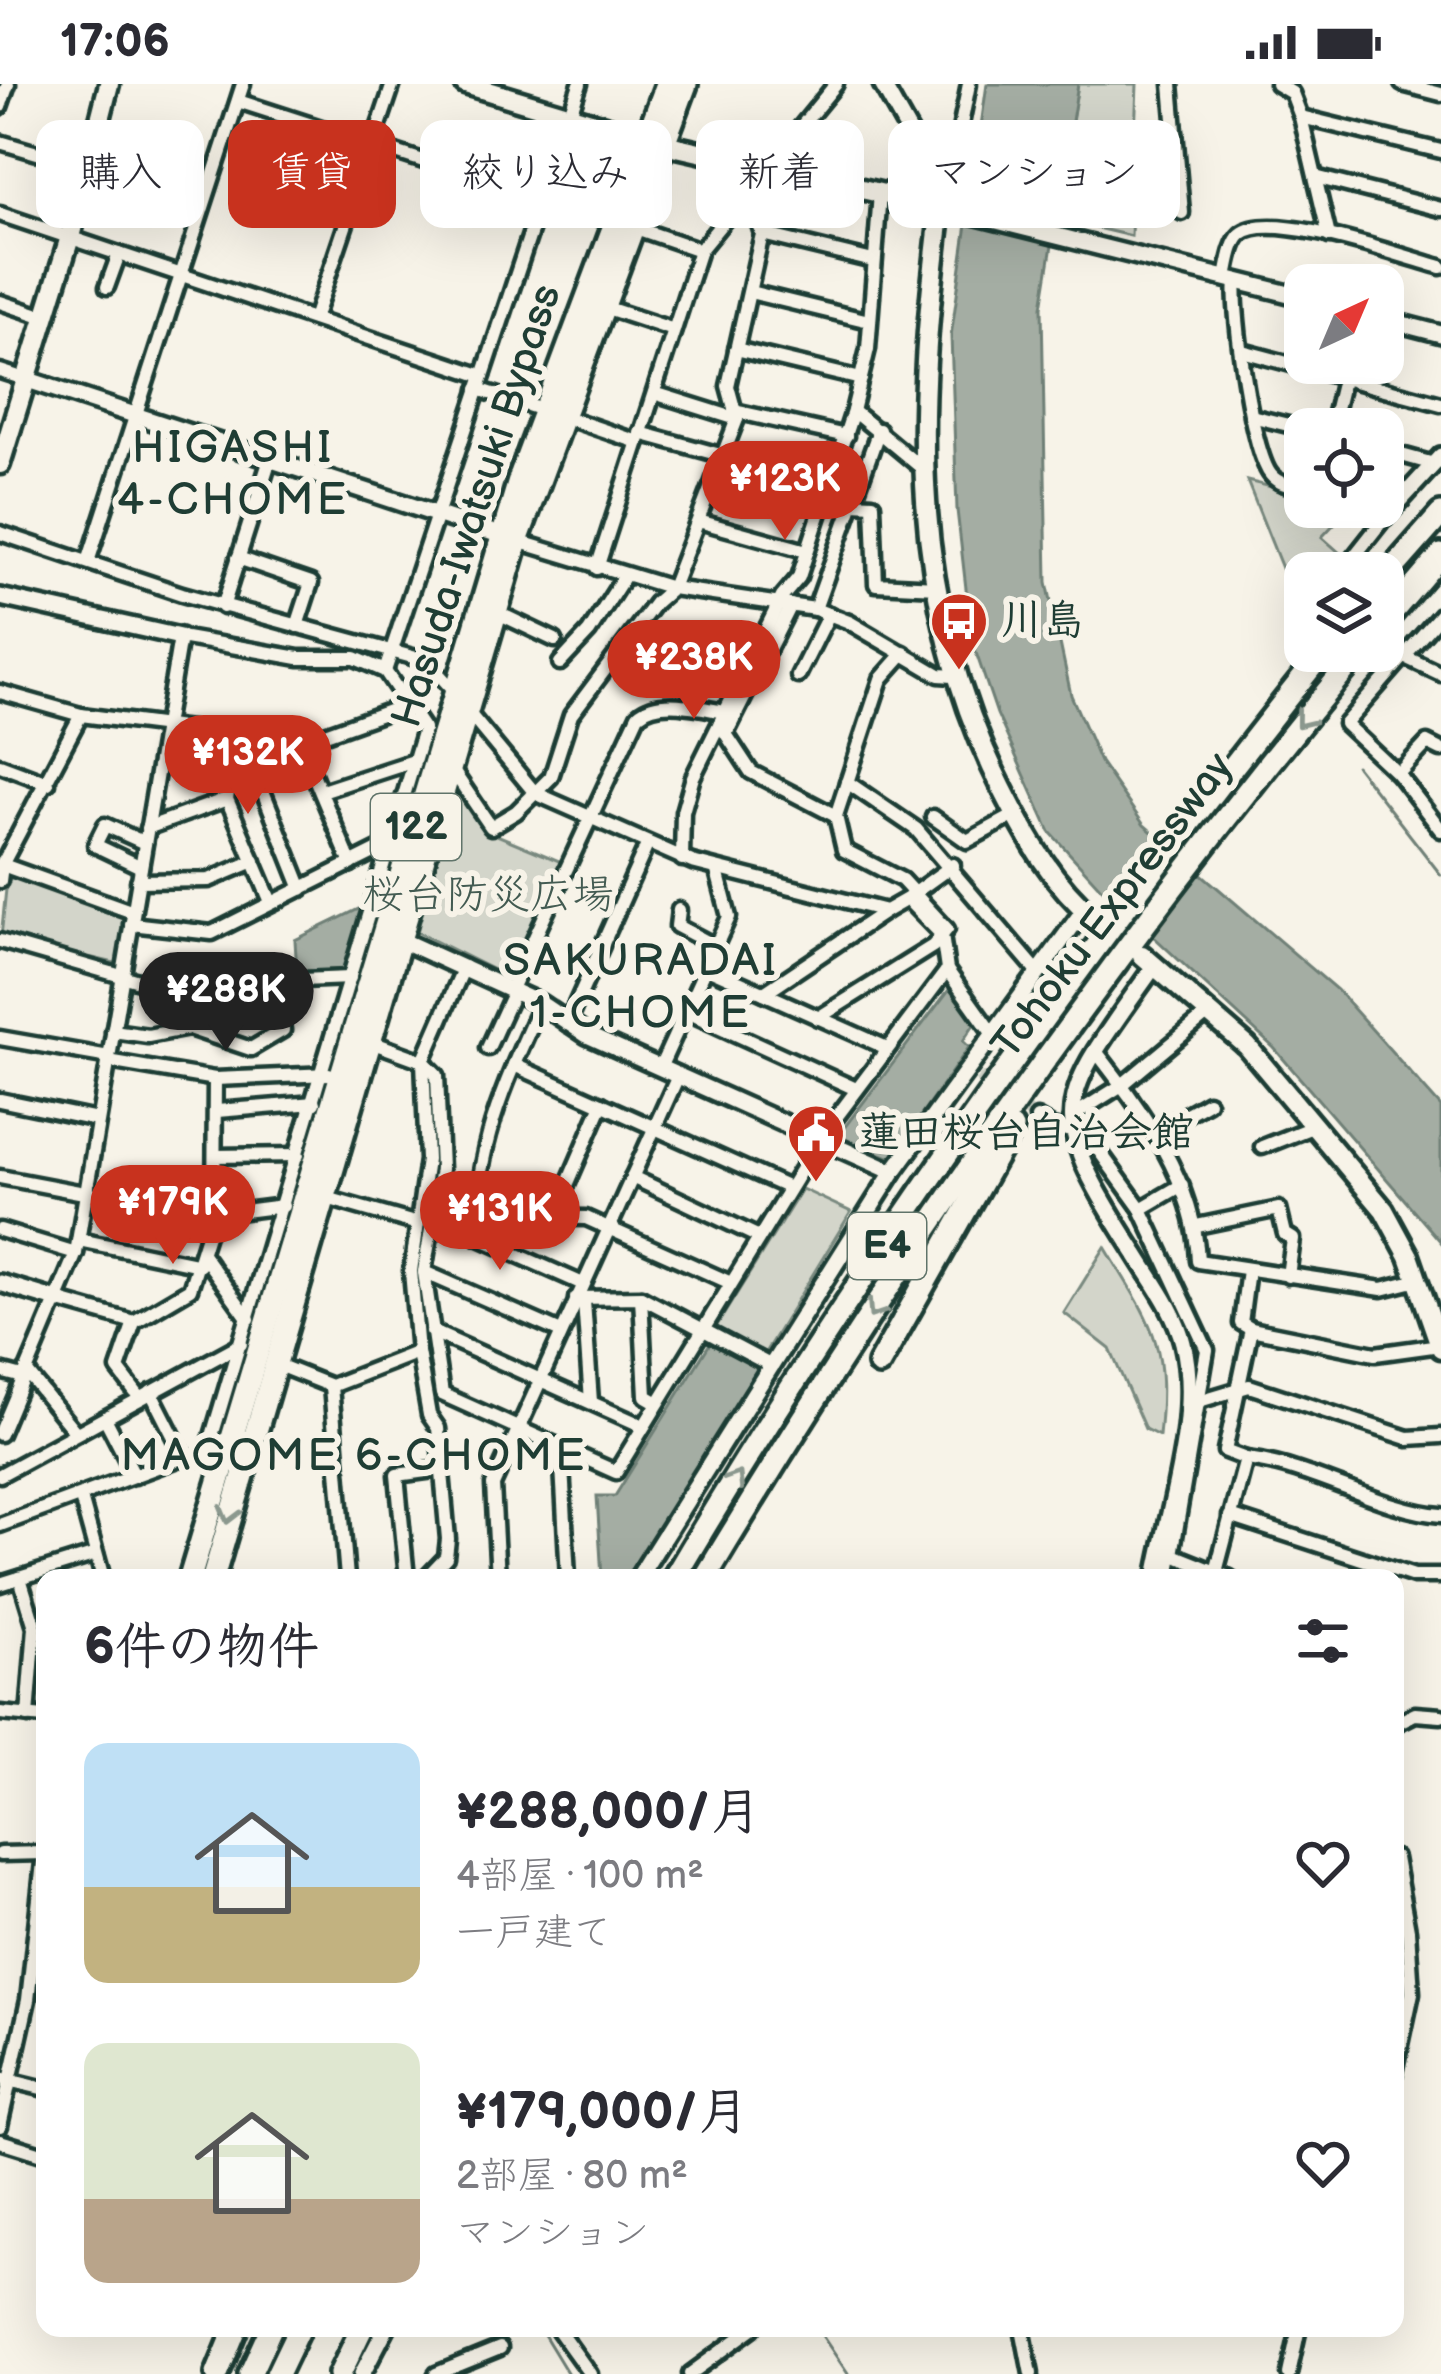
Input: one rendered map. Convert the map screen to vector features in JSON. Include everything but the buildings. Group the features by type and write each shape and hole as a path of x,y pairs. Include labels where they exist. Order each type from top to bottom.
{"highway":[{"name":"Hasuda-Iwatsuki Bypass","path":"660,120 668,84"},
{"name":"Hasuda-Iwatsuki Bypass","path":"666,120 686,84"},
{"name":"Hasuda-Iwatsuki Bypass","path":"552,412 601,306 623,228"},
{"name":"Hasuda-Iwatsuki Bypass","path":"214,1569 223,1462 272,1363 371,1042 394,937 509,538 623,228"},
{"path":"1404,556 1441,514"},
{"name":"Hasuda-Iwatsuki Bypass","path":"193,1569 332,1074 394,937 451,767 460,701 496,612 509,538"},
{"path":"1404,598 1441,555"},
{"name":"Tohoku Expressway","path":"680,1569 1098,917 1226,773 1307,672"},
{"name":"Tohoku Expressway","path":"711,1569 876,1308 1047,1058 1143,953 1247,790 1343,672"},
{"path":"879,1364 1047,1058"},
{"path":"217,2374 232,2337"},
{"path":"250,2374 267,2337"},
{"path":"277,2374 295,2337"},
{"path":"340,2374 358,2337"}],"main road":[{"path":"101,120 110,84"},
{"path":"465,84 582,120"},
{"path":"864,190 888,196"},
{"path":"0,464 72,228"},
{"path":"945,228 922,367 924,470 953,676 1043,864 1098,917"},
{"path":"1143,953 1211,1011 1316,1126 1391,1221 1418,1280 1440,1346"}],"street":[{"path":"0,107 8,84"},
{"path":"88,562 243,84"},
{"path":"381,120 393,84"},
{"path":"567,120 580,84"},
{"path":"807,120 836,84"},
{"path":"882,84 901,120"},
{"path":"962,120 969,84"},
{"path":"1171,84 1182,213"},
{"path":"1277,84 1292,93 1301,117 1329,236"},
{"path":"1402,84 1441,94"},
{"path":"238,100 298,120"},
{"path":"1301,117 1441,151"},
{"path":"0,142 36,153"},
{"path":"1319,178 1441,209"},
{"path":"682,859 683,812 725,712 799,578 846,436 861,379 880,194"},
{"path":"0,214 314,319 552,412 826,493"},
{"path":"1284,480 1268,473 1251,416 1231,279 1236,238 1246,230 1282,227 1441,267"},
{"path":"314,319 345,228"},
{"path":"385,670 531,228"},
{"path":"633,228 700,250"},
{"path":"597,568 700,250 719,228"},
{"path":"451,767 491,827 535,793 550,777 571,715 672,588 702,522 738,416 728,386 760,228"},
{"path":"1028,228 1284,293"},
{"path":"762,234 873,261"},
{"path":"107,286 118,254"},
{"path":"750,292 869,321"},
{"path":"0,302 45,317"},
{"path":"601,306 674,330"},
{"path":"1404,324 1441,334"},
{"path":"736,349 861,379"},
{"path":"1242,351 1284,359"},
{"path":"0,371 624,577 822,612 939,675 953,676"},
{"path":"1385,384 1441,404"},
{"path":"654,392 738,416 846,436"},
{"path":"853,411 924,470"},
{"path":"1251,416 1284,424"},
{"path":"798,676 879,430"},
{"path":"1404,454 1437,460"},
{"path":"223,607 269,460"},
{"path":"1404,496 1437,460"},
{"path":"853,503 873,504 876,584 937,586"},
{"path":"702,522 808,551"},
{"path":"1358,552 1377,528"},
{"path":"0,532 223,607 427,661 535,793 647,845 717,871 805,887 886,911"},
{"path":"238,558 311,583 297,626"},
{"path":"560,663 589,632 624,577"},
{"path":"0,597 299,658 355,658 385,670 424,729 350,977 332,1074 314,1103 242,1343 223,1462 184,1457 0,1525"},
{"path":"785,604 726,734 751,772 836,816"},
{"path":"496,612 555,640"},
{"path":"1441,614 1345,724 1398,774 1441,830"},
{"path":"0,1435 60,1301 78,1247 180,637"},
{"path":"621,649 750,663"},
{"path":"904,653 881,680 836,816 844,850 911,896 942,935 947,970 992,1033"},
{"path":"1405,657 1441,674"},
{"path":"0,692 81,715 300,743 409,704"},
{"path":"488,1048 629,730 648,706 725,712"},
{"path":"0,881 1,865 81,715"},
{"path":"238,734 227,800 272,902"},
{"path":"261,738 255,771 302,889"},
{"path":"300,743 351,864"},
{"path":"1398,774 1427,743 1441,750"},
{"path":"322,791 414,761"},
{"path":"0,765 48,783"},
{"path":"847,782 933,845 1037,971"},
{"path":"147,828 227,800"},
{"path":"933,817 967,841 1016,815"},
{"path":"145,843 105,825 94,845 140,874 208,880 254,861"},
{"path":"933,845 948,829"},
{"path":"1,865 132,918 212,933 388,845"},
{"path":"567,1024 647,845"},
{"path":"764,993 953,866"},
{"path":"660,1068 728,917 717,871"},
{"path":"680,910 677,926 715,946"},
{"path":"644,1569 893,1172 973,1073 992,1033 1037,971 1098,917"},
{"path":"818,1018 942,935"},
{"path":"394,937 513,990 567,1024 660,1068 893,1172"},
{"path":"0,941 156,986 350,977"},
{"path":"1143,953 1075,1091 1071,1125 1091,1184 1178,1324 1187,1361 1184,1425 1158,1569"},
{"path":"705,967 887,1048"},
{"path":"464,968 423,1061 424,1272 442,1394 616,1472 820,1139 947,970"},
{"path":"113,1031 148,1036 189,1028 230,1046 251,1048 283,1030 276,982"},
{"path":"541,1004 480,1161 477,1237 583,1283"},
{"path":"685,1011 856,1088"},
{"path":"1071,1125 1211,1011"},
{"path":"0,1038 215,1079 332,1074"},
{"path":"371,1042 423,1061"},
{"path":"1095,1049 1154,1133 1182,1185 1197,1226 1198,1261 1382,1288 1418,1280"},
{"path":"514,1065 789,1188"},
{"path":"591,1402 580,1300 583,1283 678,1076"},
{"path":"184,1457 145,1395 118,1369 134,1322 190,1289 201,1260 214,1214 215,1079"},
{"path":"0,1100 97,1120"},
{"path":"1154,1133 1208,1102"},
{"path":"217,1111 314,1103"},
{"path":"555,1214 602,1104"},
{"path":"1037,1118 1071,1125 1087,1134 1141,1209 1207,1350 1169,1569"},
{"path":"1262,1147 1316,1126"},
{"path":"216,1156 298,1155"},
{"path":"0,1177 214,1214 283,1206"},
{"path":"632,1177 759,1238"},
{"path":"1141,1209 1182,1185"},
{"path":"323,1197 424,1218 555,1214 609,1226 731,1283"},
{"path":"1197,1226 1279,1209 1285,1234 1293,1239 1288,1276"},
{"path":"424,1218 411,1271 418,1352 429,1415 438,1428 446,1557 435,1569"},
{"path":"0,1230 78,1247 201,1260 249,1319"},
{"path":"1248,1270 1241,1323 1251,1329 1375,1354 1440,1346"},
{"path":"424,1272 561,1332"},
{"path":"0,1283 134,1322"},
{"path":"580,1300 640,1297 706,1327 770,1365"},
{"path":"640,1297 646,1396 658,1403"},
{"path":"498,1569 493,1485 580,1300"},
{"path":"1251,1329 1225,1451 1322,1477 1417,1514 1441,1515"},
{"path":"431,1331 644,1426"},
{"path":"0,1475 242,1343"},
{"path":"272,1363 331,1386 418,1352"},
{"path":"0,1371 24,1374 76,1433"},
{"path":"331,1386 346,1569"},
{"path":"1199,1401 1240,1387 1408,1438 1441,1436"},
{"path":"105,1418 136,1476"},
{"path":"561,1448 568,1569"},
{"path":"1217,1569 1246,1459"},
{"path":"406,1569 397,1475 441,1469"},
{"path":"81,1498 100,1569"},
{"path":"1230,1516 1393,1569"},
{"path":"48,1569 96,1554"},
{"path":"1171,1554 1208,1569"},
{"path":"0,1584 36,1573"},
{"path":"1404,1573 1441,1576"},
{"path":"20,1578 36,1616"},
{"path":"28,1716 36,1684"},
{"path":"0,1713 36,1716"},
{"path":"1404,1718 1441,1716"},
{"path":"0,1854 36,1853"},
{"path":"1404,1916 1412,1993 1404,2031"},
{"path":"0,2122 4,2080 36,1954"},
{"path":"28,2000 36,2000"},
{"path":"4,2080 36,2087"},
{"path":"0,2140 36,2152"},
{"path":"362,2374 381,2337"},
{"path":"563,2337 590,2374"},
{"path":"690,2374 741,2337"},
{"path":"1024,2337 1031,2374"},
{"path":"1289,2374 1297,2337"},
{"path":"436,2374 500,2348"},
{"path":"473,2359 480,2374"}],"green space":[{"path":"1078,84 1137,84 1136,120 1072,120"},
{"path":"1097,228 1131,228 1131,236"},
{"path":"1247,481 1284,490 1284,528 1330,528 1322,537 1339,552 1284,552 1284,573"},
{"name":"桜台防災広場","path":"458,783 492,833 564,863 508,977 417,932"},
{"path":"8,870 123,914 119,964 1,937"},
{"path":"802,1189 851,1212 763,1356 716,1327"},
{"path":"1105,1247 1145,1316 1159,1355 1159,1436 1145,1429 1110,1349 1064,1313"}],"shaded area":[{"path":"987,84 1078,84 1072,120 982,120"},
{"path":"966,228 1055,228 1042,307 1047,582 1071,695 1100,762 1144,825 1337,990 1441,1107 1441,1242 1274,1048 1100,887 1050,832 997,714 972,641 957,510 951,336"},
{"path":"365,906 345,969 297,973 295,940"},
{"path":"951,987 976,1021 963,1041 969,1047 891,1158 837,1137"},
{"path":"714,1337 757,1369 635,1569 601,1569 597,1496 615,1496"}],"waterway":[{"path":"1356,766 1441,875"},
{"path":"1083,1118 1145,1204"},
{"path":"1208,1392 1212,1348"},
{"path":"1180,1552 1206,1402"},
{"path":"1177,1569 1178,1561"},
{"path":"545,2337 568,2374"},
{"path":"823,2337 848,2374"}],"tunnel":[{"path":"979,1077 1037,1118"}],"place":[{"name":"川島","path":"959,672"},
{"name":"蓮田桜台自治会館","path":"816,1184"}],"district":[{"name":"HIGASHI 4-CHOME","path":"233,474"},
{"name":"SAKURADAI 1-CHOME","path":"641,987"},
{"name":"MAGOME 6-CHOME","path":"354,1456"}]}
